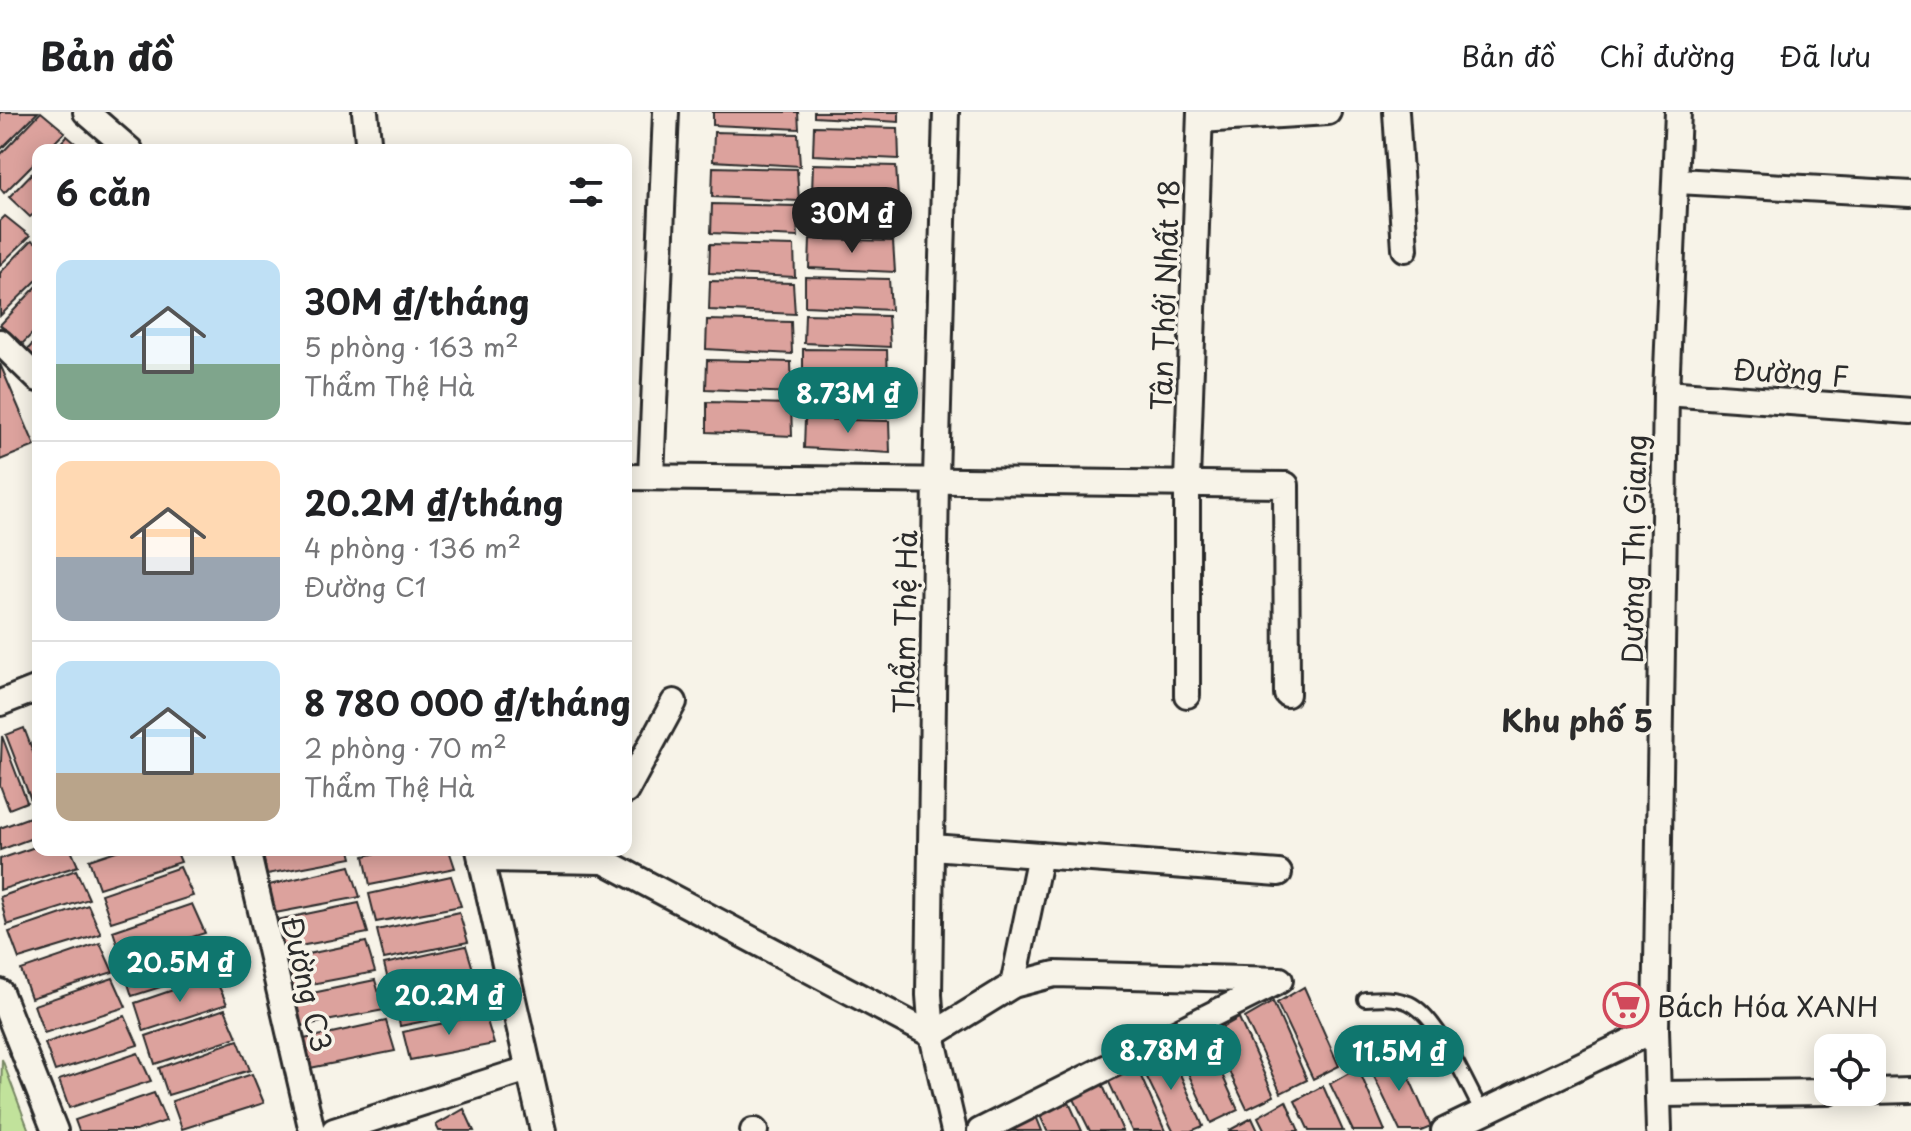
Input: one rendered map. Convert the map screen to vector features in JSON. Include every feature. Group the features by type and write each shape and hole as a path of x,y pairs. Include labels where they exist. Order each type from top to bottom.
{"street":[{"path":"86,112 123,144"},
{"path":"365,112 368,144"},
{"path":"651,477 666,112"},
{"name":"Thẩm Thệ Hà","path":"946,112 936,478 929,995 932,1035 954,1131"},
{"path":"1200,116 1328,112"},
{"path":"1396,112 1405,249"},
{"name":"Dương Thị Giang","path":"1659,1131 1656,1029 1666,393 1678,181 1678,112"},
{"name":"Tân Thới Nhất 18","path":"1187,695 1187,481 1200,116"},
{"path":"1678,181 1911,194"},
{"path":"0,342 32,373"},
{"name":"Đường F","path":"1666,393 1911,411"},
{"path":"632,477 1187,481 1286,485 1287,694"},
{"path":"0,703 32,690"},
{"path":"632,780 674,702"},
{"path":"932,847 1279,873"},
{"path":"1013,985 1040,855"},
{"name":"Đường C3","path":"248,856 312,1131"},
{"path":"480,856 543,1131"},
{"path":"605,856 932,1035 1013,985 1055,974 1280,980 980,1131"},
{"path":"0,992 55,1131"},
{"path":"1444,1131 1656,1029"},
{"path":"334,1131 528,1069"},
{"path":"1886,1091 1911,1090"},
{"path":"1659,1094 1814,1092"}],"lane":[{"path":"1365,999 1389,998 1408,1003 1422,1012 1482,1112"}],"green space":[{"path":"2,1059 29,1131 0,1131"}],"building":[{"path":"0,112 38,112 0,150"},
{"path":"41,112 65,132 53,144 32,144 32,165 4,193 0,188 0,155"},
{"path":"713,112 798,112 799,129 713,125"},
{"path":"814,112 899,112 899,122 814,117"},
{"path":"814,126 898,128 899,159 813,155"},
{"path":"714,132 798,134 800,166 713,161"},
{"path":"67,136 76,144 60,144"},
{"path":"813,164 896,166 898,198 812,193"},
{"path":"713,167 797,169 799,201 712,197"},
{"path":"32,173 32,215 30,217 9,197"},
{"path":"811,201 896,203 897,234 811,230"},
{"path":"712,204 796,206 798,237 711,233"},
{"path":"5,216 30,236 0,265 0,221"},
{"path":"810,239 893,241 895,272 809,268"},
{"path":"32,240 32,285 0,316 0,273"},
{"path":"710,244 794,246 795,277 709,273"},
{"path":"805,277 889,279 891,310 805,306"},
{"path":"710,281 793,283 795,314 709,310"},
{"path":"32,291 32,334 22,344 0,325"},
{"path":"805,314 888,316 890,347 804,343"},
{"path":"707,320 791,322 792,354 706,349"},
{"path":"803,349 887,350 888,382 803,377"},
{"path":"707,360 791,362 792,393 706,389"},
{"path":"0,364 32,439 32,447 0,460"},
{"path":"804,383 888,385 890,417 803,412"},
{"path":"707,402 791,404 792,436 707,432"},
{"path":"805,419 889,421 890,453 804,448"},
{"path":"24,728 32,749 32,800 31,800 6,735"},
{"path":"2,736 27,802 9,809 0,785"},
{"path":"32,816 32,838 0,850 0,828"},
{"path":"32,848 32,856 74,856 78,866 0,890 0,859"},
{"path":"101,856 178,856 181,862 99,888 89,860"},
{"path":"263,856 352,858 267,874"},
{"path":"364,856 451,856 455,868 370,885"},
{"path":"350,866 360,897 275,913 269,885"},
{"path":"180,867 193,896 111,922 101,894"},
{"path":"76,870 89,899 7,925 0,897"},
{"path":"451,876 461,906 376,922 369,894"},
{"path":"359,903 368,933 284,949 277,920"},
{"path":"192,904 205,933 122,959 113,931"},
{"path":"88,905 101,934 19,959 9,932"},
{"path":"459,912 468,942 384,959 377,930"},
{"path":"202,941 215,970 132,996 123,968"},
{"path":"366,942 375,972 290,988 284,959"},
{"path":"100,943 113,972 31,998 21,970"},
{"path":"466,946 475,976 391,992 384,964"},
{"path":"214,976 227,1004 144,1031 135,1003"},
{"path":"113,978 126,1007 44,1033 34,1005"},
{"path":"475,979 485,1009 400,1026 394,997"},
{"path":"375,980 384,1010 300,1026 293,997"},
{"path":"1304,987 1339,1066 1313,1079 1277,1003"},
{"path":"1273,1002 1307,1080 1281,1093 1245,1018"},
{"path":"225,1009 237,1037 155,1064 146,1036"},
{"path":"485,1014 494,1044 410,1060 403,1032"},
{"path":"125,1016 138,1045 55,1071 45,1043"},
{"path":"1239,1018 1274,1096 1247,1109 1211,1034"},
{"path":"386,1021 395,1051 310,1068 304,1039"},
{"path":"1203,1032 1238,1110 1211,1123 1176,1047"},
{"path":"238,1040 250,1070 168,1095 159,1068"},
{"path":"1168,1047 1203,1126 1191,1131 1173,1131 1140,1063"},
{"path":"1396,1048 1431,1127 1421,1131 1400,1131 1368,1064"},
{"path":"138,1053 151,1081 69,1108 59,1080"},
{"path":"1135,1063 1165,1131 1132,1131 1107,1078"},
{"path":"1358,1068 1385,1131 1353,1131 1330,1084"},
{"path":"252,1074 264,1103 182,1129 172,1101"},
{"path":"1100,1079 1123,1131 1090,1131 1072,1095"},
{"path":"1323,1086 1343,1131 1309,1131 1295,1101"},
{"path":"154,1093 166,1121 136,1131 79,1131 75,1120"},
{"path":"1066,1096 1082,1131 1047,1131 1038,1111"},
{"path":"1286,1101 1299,1131 1265,1131 1258,1117"},
{"path":"464,1109 474,1131 439,1131 436,1125"},
{"path":"1034,1111 1042,1131 1008,1131 1006,1126"},
{"path":"1252,1118 1258,1131 1228,1131"}],"place":[{"name":"Bách Hóa XANH","path":"1626,1005"}],"district":[{"name":"Khu phố 5","path":"1577,719"}]}
